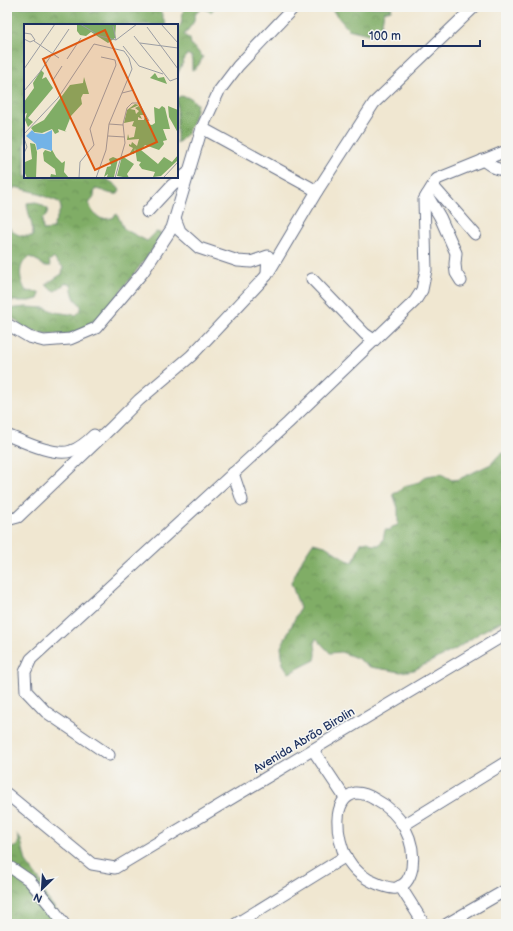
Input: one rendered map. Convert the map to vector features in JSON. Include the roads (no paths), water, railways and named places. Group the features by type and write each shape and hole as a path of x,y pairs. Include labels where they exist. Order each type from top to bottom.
{"street":[{"path":"7,324 29,337 44,341 70,339 96,328 143,272 172,228 202,128 219,91 238,66 294,7"},
{"path":"7,520 18,517 139,400 191,356 267,275 317,191 374,103 474,7"},
{"path":"202,128 317,191"},
{"path":"109,755 46,712 26,691 25,672 31,659 233,473 415,301 422,290 426,270 424,200 437,179 506,151"},
{"path":"483,160 491,167 506,170"},
{"path":"147,212 172,185 189,172"},
{"path":"430,191 475,234"},
{"path":"430,191 456,253 456,273 461,281"},
{"path":"175,218 180,231 199,248 238,261 251,262 268,256 267,275"},
{"path":"312,279 364,334 374,340"},
{"path":"7,435 36,447 62,453 71,451 85,443 101,428 112,427"},
{"path":"233,473 242,500"},
{"name":"Avenida Abrão Birolin","path":"7,794 92,864 115,868 506,634"},
{"path":"313,750 345,798"},
{"path":"404,825 506,762"},
{"path":"356,793 364,794 388,807 404,825 412,847 413,862 409,878 400,886 388,888 368,880 356,870 346,856 340,842 338,826 340,806 345,798 356,793"},
{"path":"236,924 346,856"},
{"path":"7,864 29,880 64,924"},
{"path":"400,886 424,924"},
{"path":"447,924 506,890"}]}
